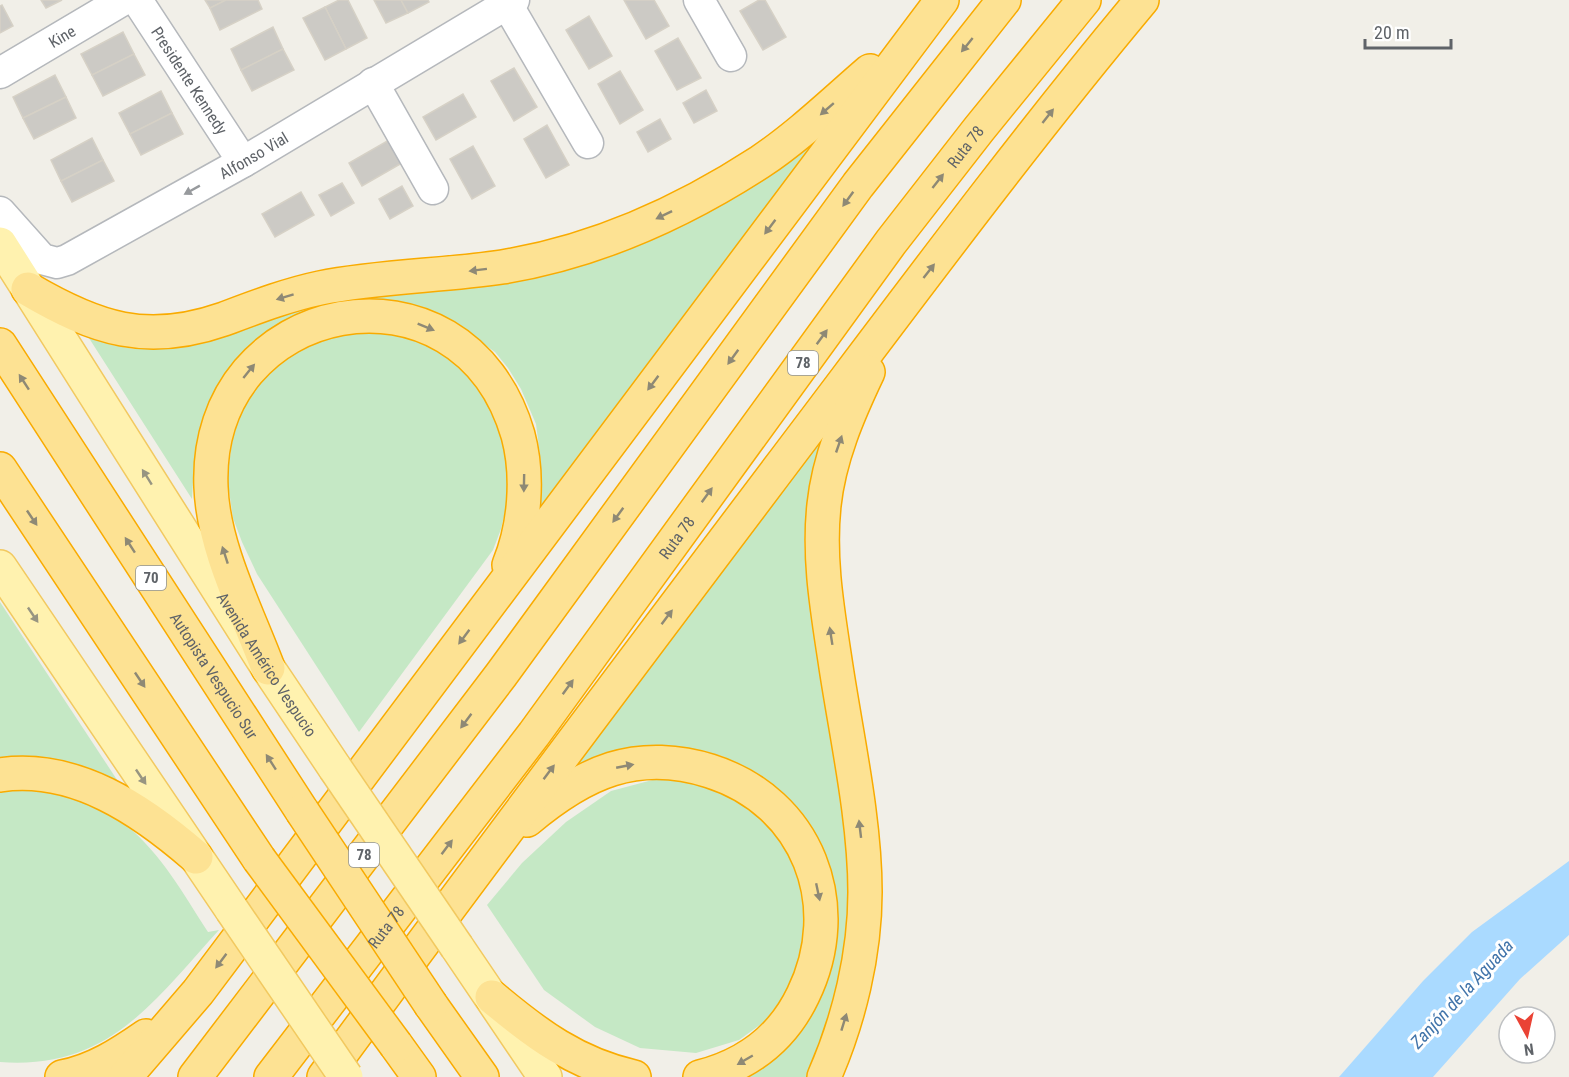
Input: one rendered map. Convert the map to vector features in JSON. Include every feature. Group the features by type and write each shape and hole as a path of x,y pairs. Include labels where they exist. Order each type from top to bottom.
{"highway":[{"path":"125,1077 198,993 942,0"},
{"name":"78","path":"195,1077 501,675 858,185 1004,0"},
{"name":"Ruta 78","path":"271,1077 534,734 891,242 1084,0"},
{"path":"324,1077 489,852 893,317 1082,72 1142,0"},
{"path":"28,289 66,311 94,322 127,330 158,333 205,325 285,297 320,288 503,267 543,259 621,234 660,217 761,161 794,136 919,29"},
{"path":"268,668 235,583 216,521 211,487 212,453 217,428 227,404 255,364 285,340 317,325 360,316 410,321 440,332 454,341 490,378 514,424 523,462 524,481 518,538 499,590"},
{"path":"824,1077 844,1021 855,976 861,942 865,893 857,807 824,583 822,546 824,504 831,466 842,433 893,317"},
{"name":"Autopista Vespucio Sur","path":"0,345 302,811 431,1005 482,1077"},
{"path":"0,469 260,859 419,1077"},
{"path":"489,852 560,795 594,776 631,765 664,762 714,772 745,785 768,801 801,843 810,862 819,891 822,922 818,955 802,998 777,1035 742,1062 700,1077"},
{"path":"0,775 37,774 85,785 117,800 153,823 195,857"},
{"path":"62,1077 88,1070 125,1051 198,993"},
{"path":"492,997 560,1049 590,1063 634,1077"}],"main road":[{"name":"Avenida Américo Vespucio","path":"0,244 268,668 546,1077"},
{"path":"0,567 346,1077"}],"street":[{"name":"Kine","path":"0,73 123,0"},
{"name":"Presidente Kennedy","path":"137,0 243,162"},
{"path":"699,0 730,56"},
{"name":"Alfonso Vial","path":"0,212 34,253 42,259 57,263 67,260 243,162 510,2"},
{"path":"510,2 588,143"},
{"path":"373,83 433,189"}],"green space":[{"path":"827,132 536,516 541,484 541,463 536,424 521,389 508,368 495,352 457,325 269,335 232,364 220,383 198,446 194,465 192,499 87,335 112,345 134,349 175,348 196,345 300,305 527,278 566,269 643,243 680,226 736,194"},
{"path":"336,333 411,334 472,371 509,452 508,499 493,550 359,732 257,574 233,518 227,477 237,410 274,363"},
{"path":"826,423 808,502 805,547 810,603 851,865 847,960 826,1037 808,1077 742,1077 830,962 771,786 755,773 722,756 678,747 656,747 558,779"},
{"path":"0,602 127,795 0,763"},
{"path":"675,774 770,807 815,896 796,980 764,1022 739,1040 696,1053 640,1048 595,1027 544,990 487,905 522,863 566,822 611,791"},
{"path":"27,788 56,793 94,805 126,825 161,862 208,932 219,930 149,1006 126,1026 100,1043 71,1055 38,1062 0,1062 0,790"}],"water":[{"name":"Zanjón de la Aguada","path":"1569,861 1569,935 1520,979 1433,1077 1339,1077 1423,981 1472,932"}],"building":[{"path":"41,0 62,0 46,8"},
{"path":"205,0 226,0 210,8"},
{"path":"226,0 258,0 262,9 220,30 210,8"},
{"path":"339,0 348,0 367,38 346,49 325,7"},
{"path":"374,0 401,0 408,13 386,23"},
{"path":"401,0 428,0 429,2 408,13"},
{"path":"624,0 654,0 669,26 646,39"},
{"path":"759,0 765,0 786,37 763,50 740,11"},
{"path":"2,5 13,26 0,33 0,6"},
{"path":"325,7 346,49 325,60 303,18"},
{"path":"589,16 612,56 589,69 566,30"},
{"path":"273,27 283,49 241,70 231,49"},
{"path":"123,32 134,54 92,75 81,54"},
{"path":"678,38 701,78 677,90 655,51"},
{"path":"283,49 294,70 252,91 241,70"},
{"path":"134,54 145,75 103,96 92,75"},
{"path":"514,68 537,107 514,121 491,81"},
{"path":"620,71 643,110 620,124 598,84"},
{"path":"55,75 66,97 23,118 13,97"},
{"path":"706,90 717,111 694,123 683,103"},
{"path":"161,91 172,113 130,134 119,113"},
{"path":"463,94 476,117 436,140 423,117"},
{"path":"66,97 76,118 34,139 23,118"},
{"path":"172,113 183,134 141,155 130,134"},
{"path":"660,119 671,139 648,152 637,132"},
{"path":"547,125 569,165 546,178 524,139"},
{"path":"92,138 103,160 61,181 51,160"},
{"path":"389,140 402,163 362,186 349,163"},
{"path":"473,146 495,186 472,199 450,159"},
{"path":"103,160 114,181 72,202 61,181"},
{"path":"342,183 354,203 331,216 319,195"},
{"path":"402,186 413,206 390,219 379,199"},
{"path":"301,192 314,215 275,237 262,214"}]}
